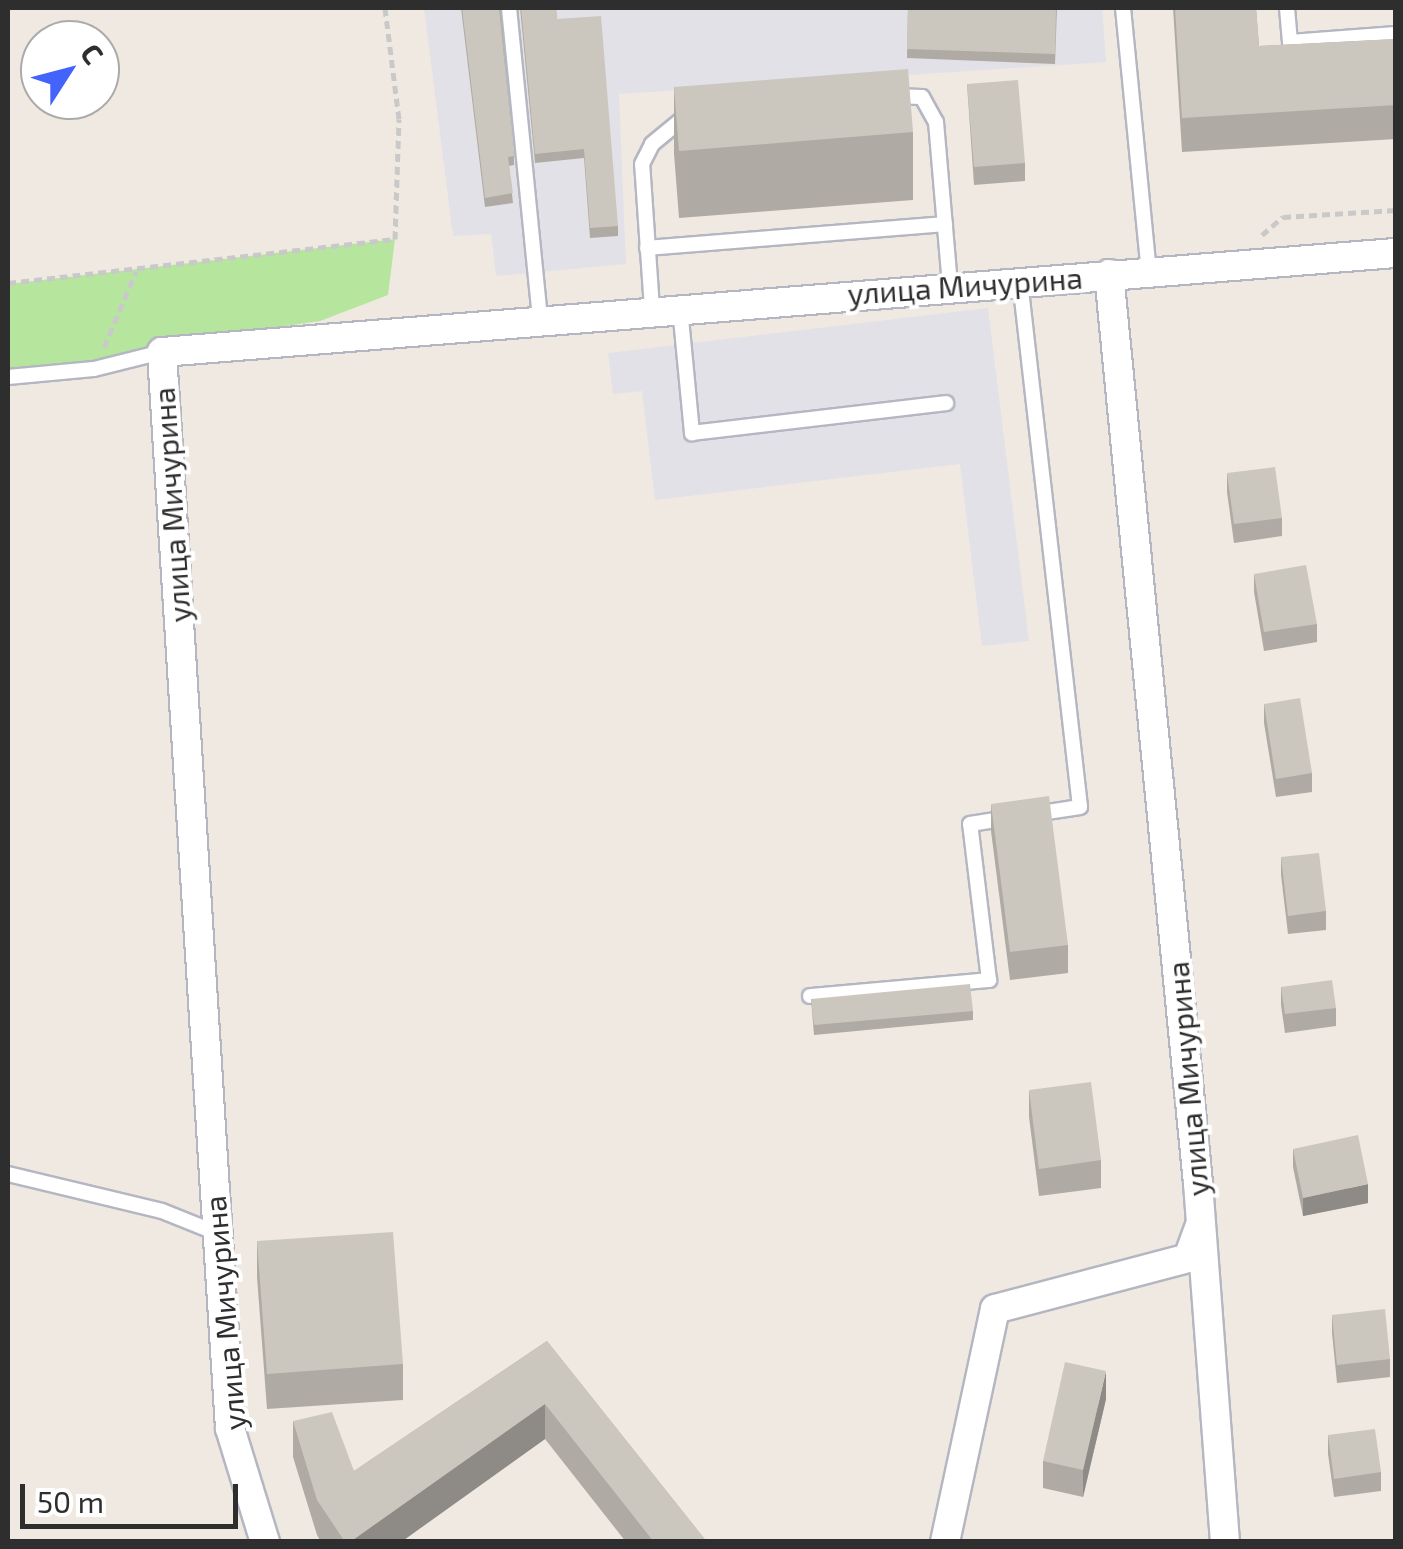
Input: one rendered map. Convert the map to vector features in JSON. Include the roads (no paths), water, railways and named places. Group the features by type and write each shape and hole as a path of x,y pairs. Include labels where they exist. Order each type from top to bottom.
{"street":[{"name":"улица Мичурина","path":"265,1542 230,1428 162,352 666,308 1396,252"},
{"name":"улица Мичурина","path":"1109,274 1200,1226 1225,1542"},
{"name":"улица Мичурина","path":"945,1542 995,1309 1188,1258 1200,1226"}],"lane":[{"path":"509,8 540,319"},
{"path":"1123,8 1149,271"},
{"path":"1288,8 1290,42 1396,34"},
{"path":"871,98 909,94 922,97 930,106 936,122 950,286"},
{"path":"702,111 680,118 646,154 641,177 647,248 666,308 692,433 946,403"},
{"path":"647,248 945,224"},
{"path":"810,996 989,980 970,824 1080,807 1020,281"},
{"path":"8,377 94,370 162,352"},
{"path":"8,1174 162,1210 217,1233"}]}
